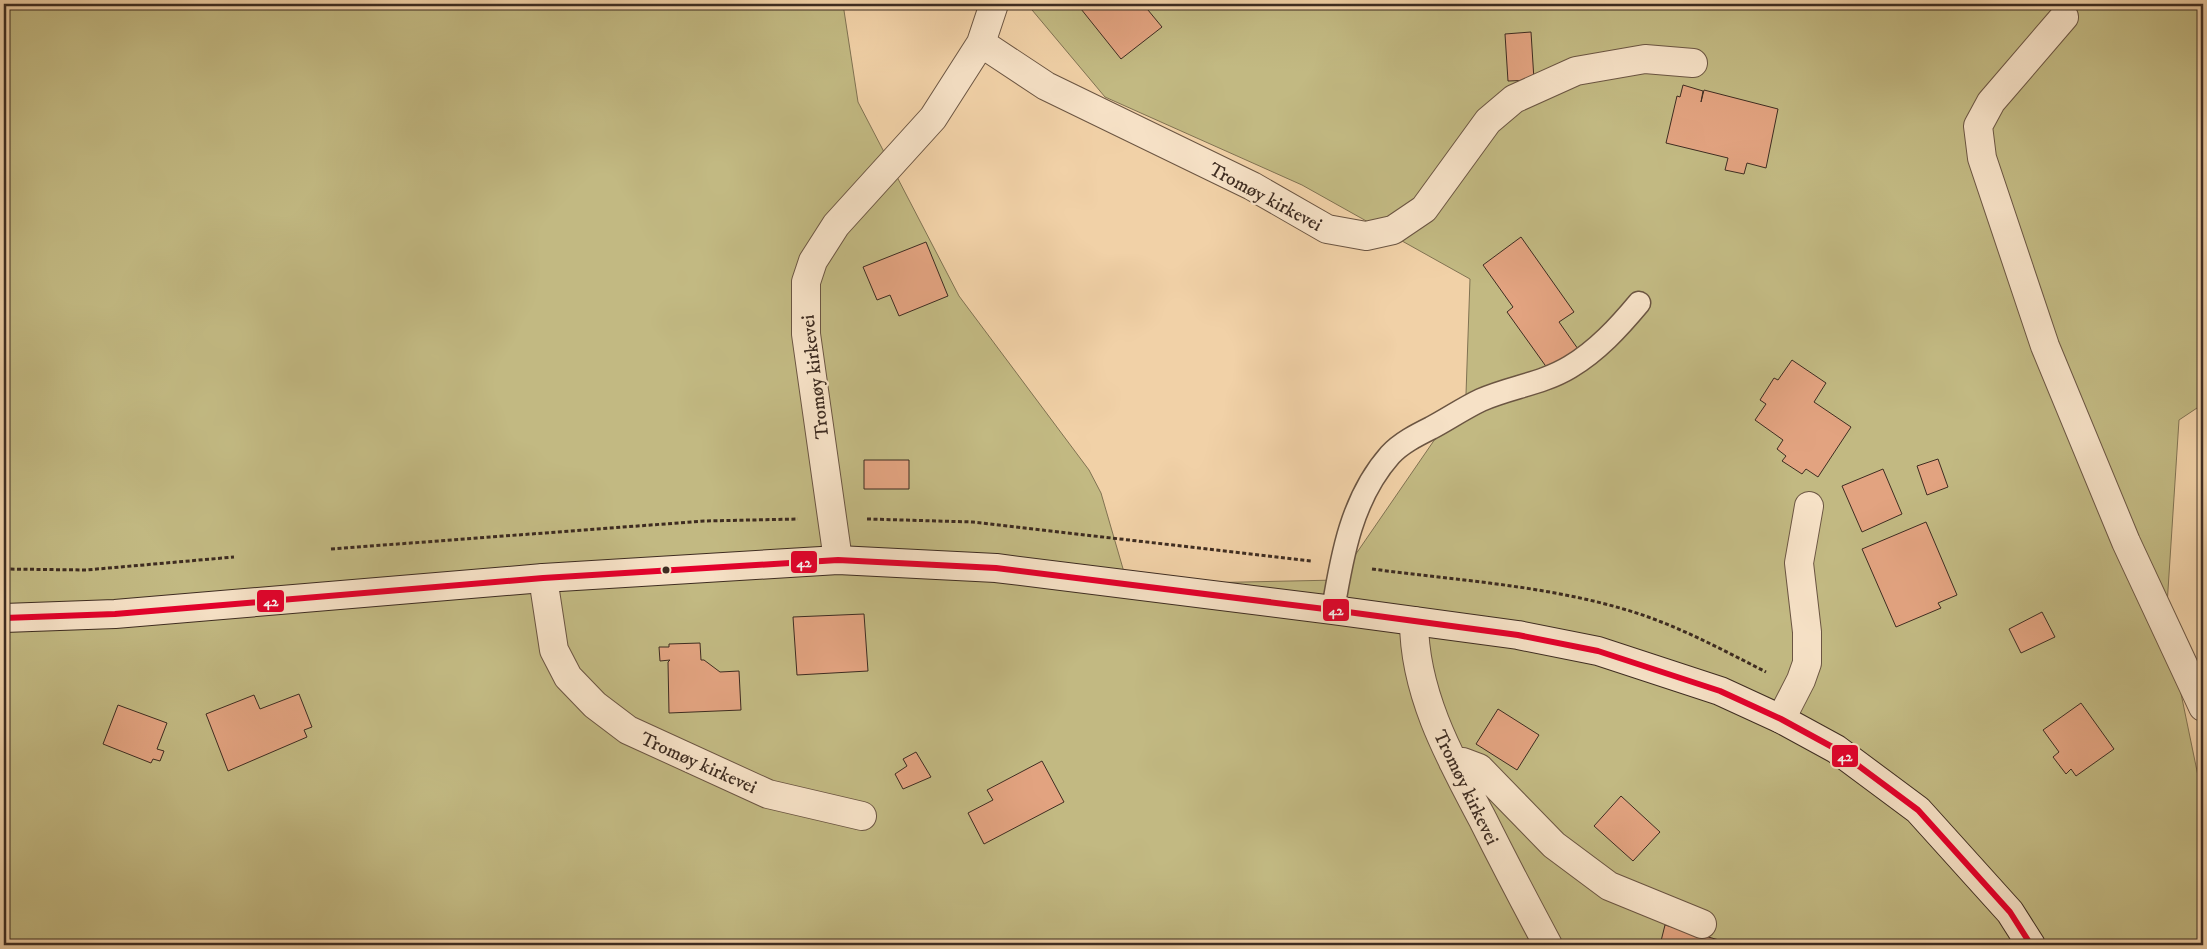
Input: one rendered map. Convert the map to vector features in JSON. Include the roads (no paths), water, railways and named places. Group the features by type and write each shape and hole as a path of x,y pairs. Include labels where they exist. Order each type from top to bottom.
{"street":[{"name":"Tromøy kirkevei","path":"838,560 806,334 806,282 813,261 836,225 933,118 981,43 994,4"},
{"path":"2064,18 1991,102 1978,126 1982,158 2045,346 2126,542 2203,707"},
{"name":"Tromøy kirkevei","path":"981,43 1046,86 1252,186 1327,229 1366,236 1393,230 1424,210 1488,121 1514,99 1576,71 1645,59 1693,63"},
{"path":"1781,719 1801,680 1806,663 1807,632 1799,563 1810,506"},
{"path":"4,618 115,614 543,578 838,560 996,568 1414,620 1518,635 1598,651 1720,691 1781,719 1836,749 1918,810 2010,912 2031,945"},
{"name":"Tromøy kirkevei","path":"543,578 554,650 568,678 595,705 628,730 768,794 862,816"},
{"name":"Tromøy kirkevei","path":"1414,620 1414,640 1428,705 1452,762 1548,945"},
{"path":"1452,762 1463,762 1479,768 1554,845 1609,886 1702,924"}],"lane":[{"path":"1333,610 1340,565 1355,511 1376,474 1391,454 1411,438 1482,400 1549,378 1570,367 1592,353 1639,303"}]}
